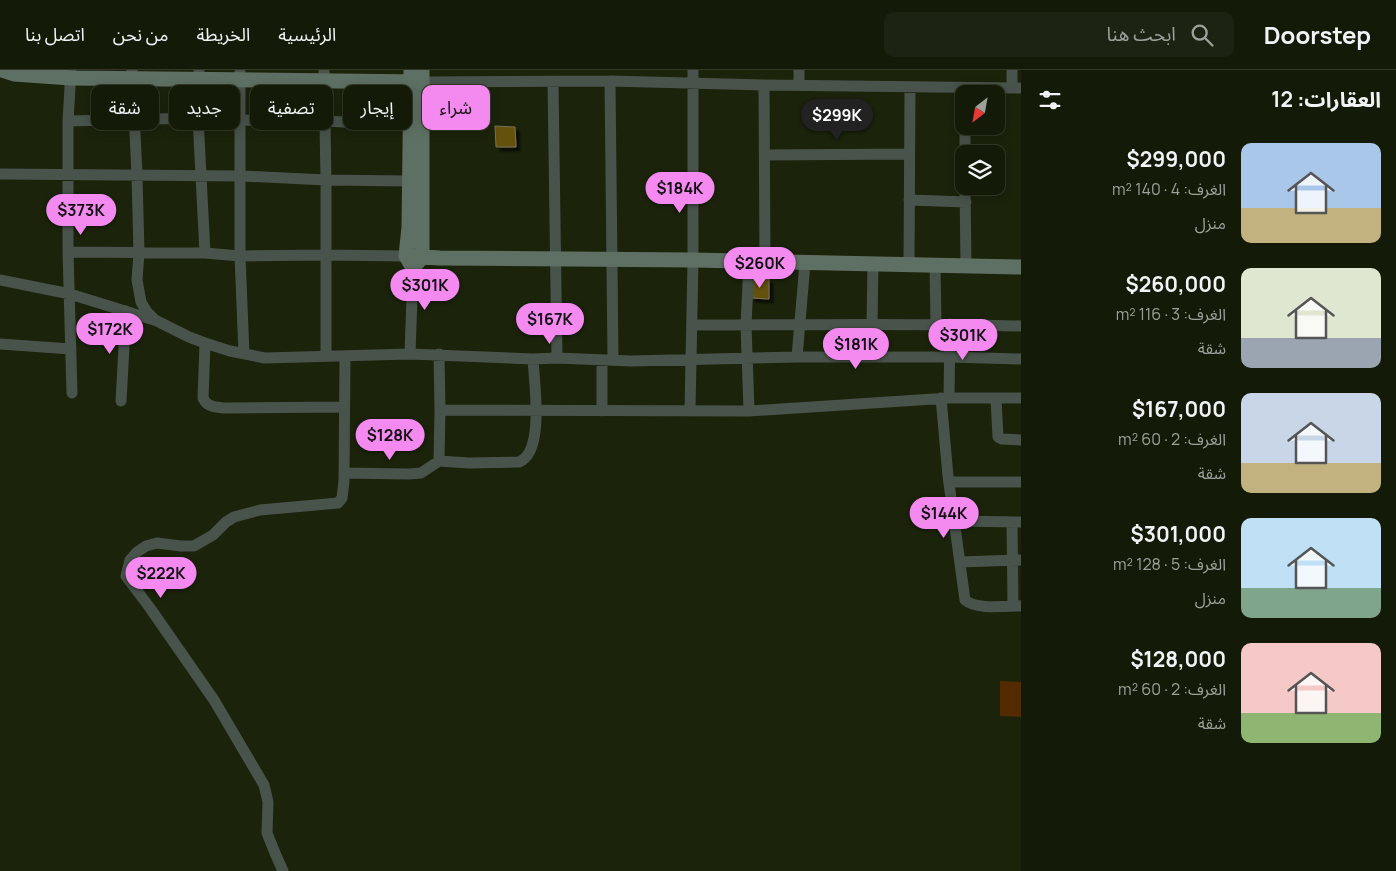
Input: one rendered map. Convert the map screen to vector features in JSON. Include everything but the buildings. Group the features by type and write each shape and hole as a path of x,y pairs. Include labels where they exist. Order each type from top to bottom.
{"street":[{"path":"532,70 532,82"},
{"path":"690,411 693,260 693,70"},
{"path":"799,70 799,85"},
{"path":"1012,70 1016,88"},
{"path":"5,74 480,76 532,82 553,82 593,76 610,81 693,84 910,86 955,89"},
{"path":"71,74 68,121 68,252 72,393"},
{"path":"412,109 416,76"},
{"path":"410,354 416,76"},
{"path":"602,411 607,360 612,260 610,81"},
{"path":"553,82 557,358"},
{"path":"764,85 765,262"},
{"path":"909,265 910,86"},
{"path":"244,354 240,256 240,120 250,120"},
{"path":"68,121 91,121"},
{"path":"135,130 139,253 137,280 141,302 146,312 155,320"},
{"path":"199,130 205,253"},
{"path":"326,130 326,356"},
{"path":"410,130 409,227 413,260"},
{"path":"765,155 910,154"},
{"path":"0,174 241,176 326,180 409,180"},
{"path":"966,195 966,266"},
{"path":"909,200 966,202"},
{"path":"68,252 205,253 240,256 326,254 413,260 440,258 555,258 1021,267"},
{"path":"749,262 746,325 749,411"},
{"path":"797,358 805,263"},
{"path":"873,264 873,357"},
{"path":"935,266 936,323"},
{"path":"0,280 70,294 155,320 188,338 205,344 265,358 410,354 631,361 873,357 1021,358"},
{"path":"121,400 126,311"},
{"path":"692,324 936,323 1021,326"},
{"path":"950,324 950,357 945,398 949,482 964,597 966,602 979,606 1017,606 1016,522 955,521"},
{"path":"0,344 71,349"},
{"path":"205,344 203,398 206,404 224,408 344,407"},
{"path":"439,354 439,461"},
{"path":"283,871 274,853 268,833 268,802 264,785 214,700 126,576 130,560 146,546 157,543 194,546 214,535 226,522 234,517 260,510 338,503 344,491 345,356"},
{"path":"344,473 408,474 421,473 439,461 469,463 519,462 523,460 529,454 536,430 533,359"},
{"path":"440,410 749,411 945,398 1021,398"},
{"path":"996,398 998,437 1002,440 1021,440"},
{"path":"949,482 1021,482"},
{"path":"960,562 1017,560"}],"shaded area":[{"path":"1000,681 1021,682 1021,717 1000,716"}]}
